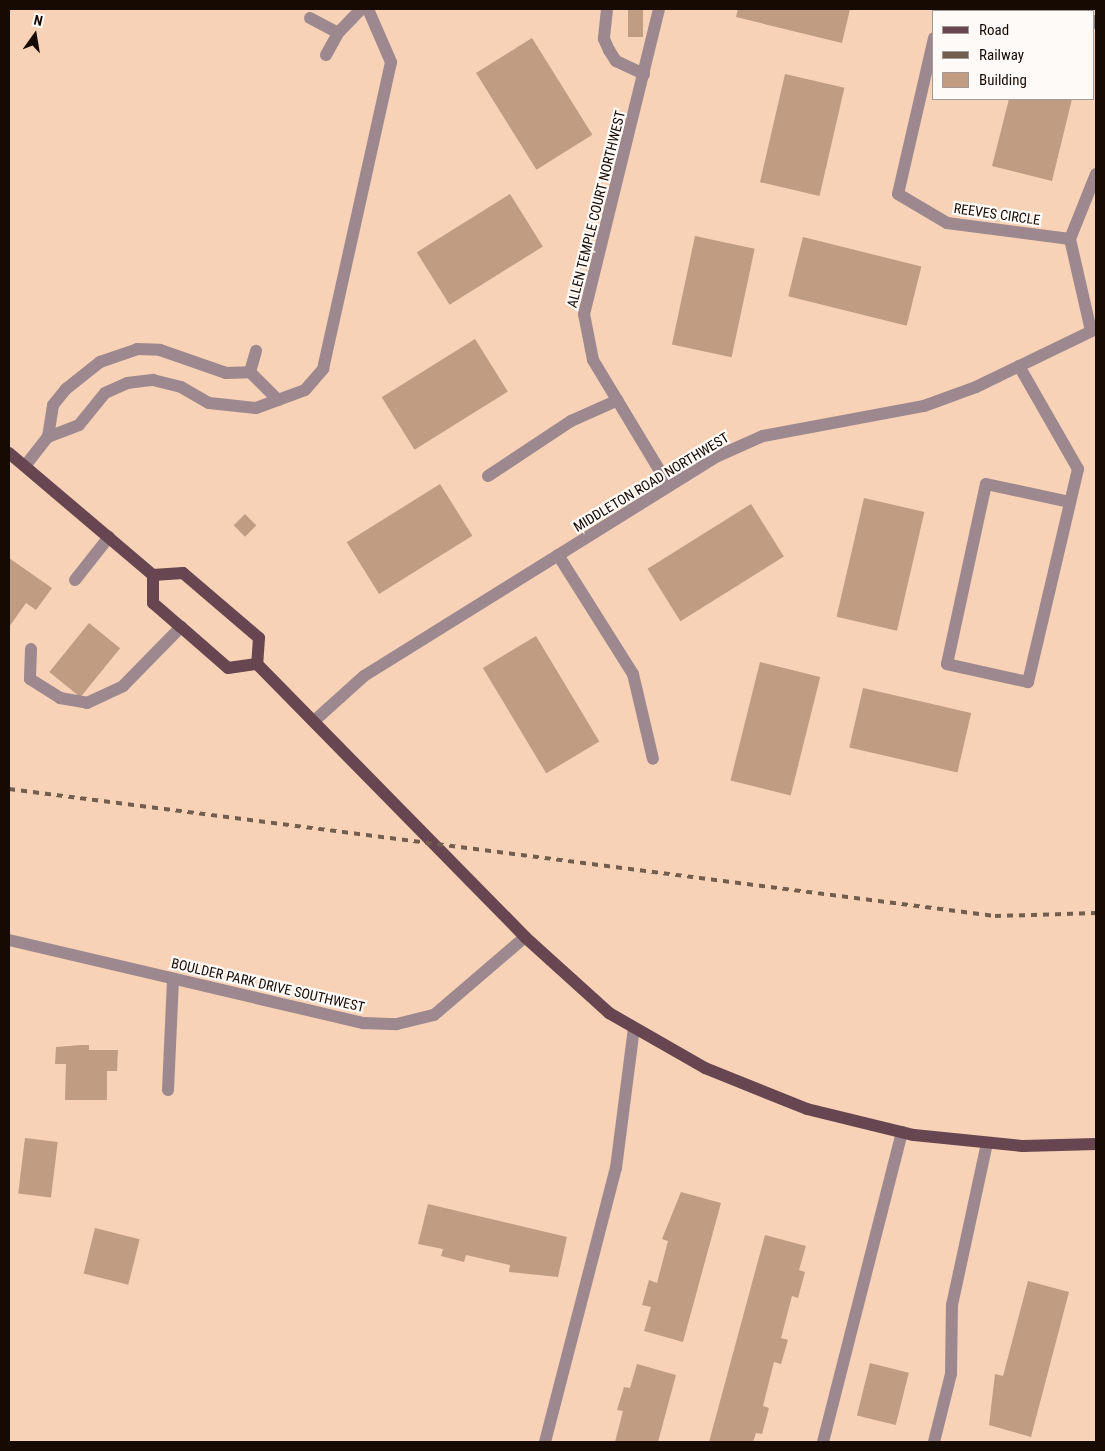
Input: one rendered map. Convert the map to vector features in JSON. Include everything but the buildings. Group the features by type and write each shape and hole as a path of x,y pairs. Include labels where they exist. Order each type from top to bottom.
{"main road":[{"path":"9,454 153,575 183,573 259,638 257,664 525,937 609,1013 704,1068 807,1109 902,1132 987,1142 1096,1144"},
{"path":"153,575 153,603 181,628 228,668 257,664"}],"street":[{"path":"326,55 338,33 360,9"},
{"path":"48,437 79,425 105,393 127,383 163,382 232,409 256,408 305,390 323,369 391,62 368,9"},
{"path":"607,9 604,32 609,50 616,61 644,74"},
{"name":"ALLEN TEMPLE COURT NORTHWEST","path":"659,9 584,314 593,360 669,486"},
{"path":"310,18 338,33"},
{"name":"REEVES CIRCLE","path":"932,47 898,194 947,223 1070,239"},
{"path":"1094,330 1070,239 1096,174"},
{"name":"MIDDLETON ROAD NORTHWEST","path":"314,721 364,676 669,486 763,436 924,406 1019,366 1094,330"},
{"path":"25,466 48,437 53,405 66,389 100,362 137,349 160,350 226,373 250,372 278,400"},
{"path":"250,372 256,351"},
{"path":"1019,366 1078,469 1028,682 947,664 986,484 1070,502"},
{"path":"488,476 571,421 618,400"},
{"path":"75,580 109,537"},
{"path":"558,555 633,674 653,759"},
{"path":"31,649 30,679 60,698 87,703 122,686 181,628"},
{"name":"BOULDER PARK DRIVE SOUTHWEST","path":"9,940 364,1023 397,1024 434,1015 525,937"},
{"path":"168,1090 173,978"},
{"path":"546,1442 616,1168 634,1028"},
{"path":"822,1442 902,1132"},
{"path":"934,1442 951,1374 952,1305 987,1142"}],"railway":[{"path":"9,789 995,916 1096,913"}]}
